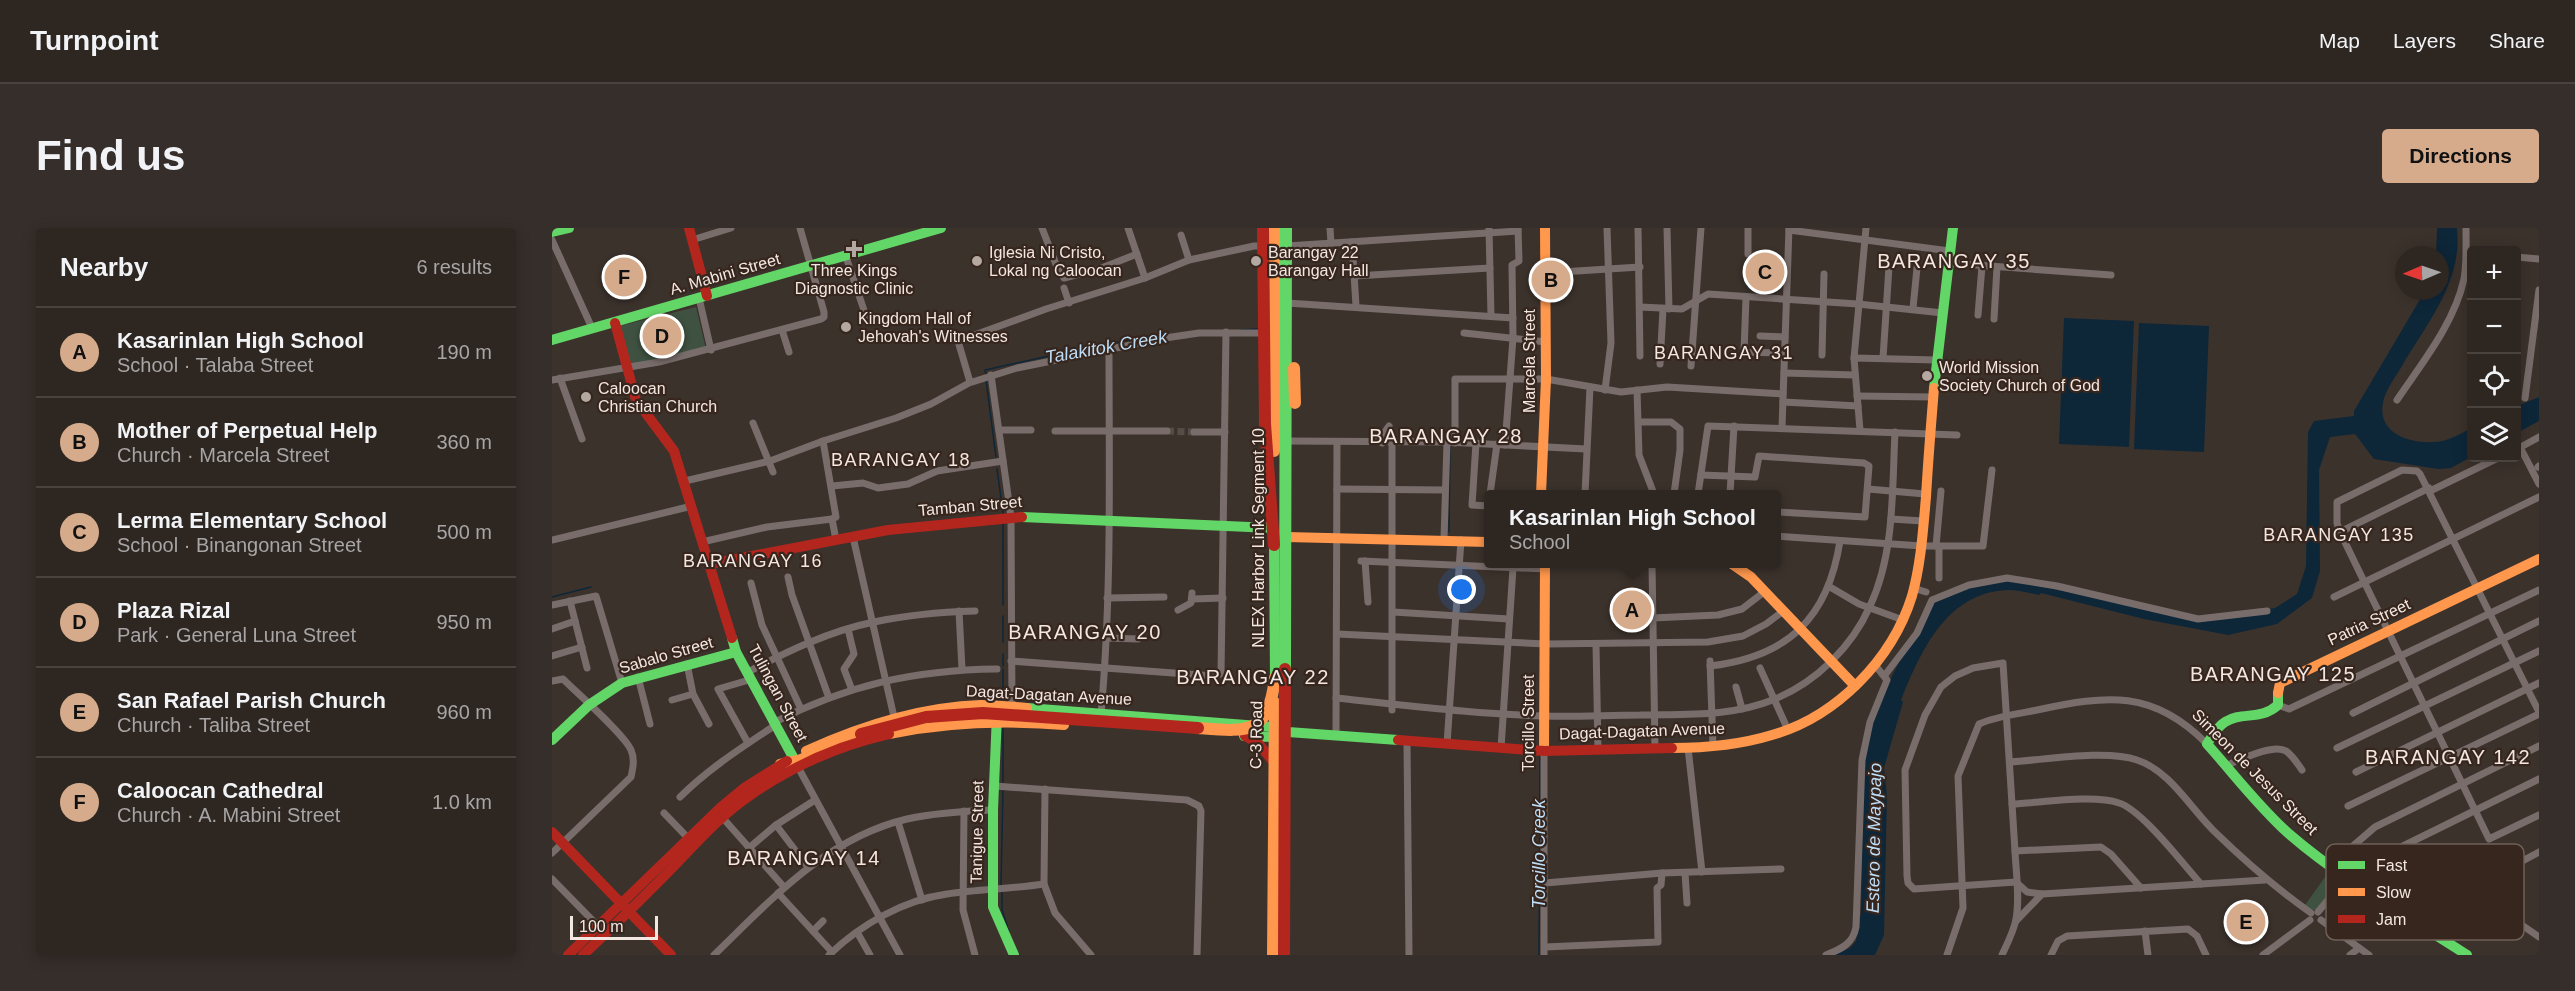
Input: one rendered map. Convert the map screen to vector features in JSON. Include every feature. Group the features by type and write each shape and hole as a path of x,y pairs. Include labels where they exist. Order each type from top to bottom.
{"main road":[{"path":"552,232 569,228"},
{"name":"A. Mabini Street","path":"552,340 941,228"},
{"path":"1263,228 1265,424 1274,545"},
{"name":"NLEX Harbor Link Segment 10","path":"1271,955 1275,678 1273,228"},
{"name":"C-3 Road","path":"1271,955 1273,228"},
{"name":"NLEX Harbor Link Segment 10","path":"1286,955 1287,228"},
{"name":"Marcela Street","path":"1541,490 1545,447 1546,378 1545,228"},
{"name":"Dagat-Dagatan Avenue","path":"663,869 688,838 744,788 780,764 796,762 894,733 947,724 994,724 1011,721 1336,734 1545,751 1713,747 1759,739 1788,730 1831,705 1875,665 1902,620 1913,588 1922,546 1936,360 1953,228"},
{"path":"690,234 703,297"},
{"path":"1287,249 1295,403"},
{"name":"C-3 Road","path":"1286,955 1287,249"},
{"name":"Tulingan Street","path":"615,322 636,400 669,440 685,481 736,652 796,762"},
{"name":"Tamban Street","path":"710,564 835,537 853,537 888,530 1006,518 1272,528"},
{"path":"1287,537 1484,542"},
{"name":"Patria Street","path":"2278,705 2280,683 2539,559"},
{"name":"Torcillo Street","path":"1545,568 1545,751"},
{"path":"1738,568 1748,575 1854,686"},
{"name":"Sabalo Street","path":"552,740 589,705 622,683 736,652"},
{"path":"780,764 798,760 861,734 926,717 984,713 1238,731 1260,723 1267,717 1271,709 1275,678"},
{"path":"1272,760 1265,749 1245,730 1273,705"},
{"path":"2207,744 2215,732 2227,721 2268,714 2278,705"},
{"name":"Dagat-Dagatan Avenue","path":"583,955 663,869 722,817 796,762 855,729 894,717 963,706 1011,706 1245,730"},
{"name":"Tanigue Street","path":"997,706 994,724 993,907 1014,955"},
{"name":"Simeon de Jesus Street","path":"2207,744 2243,788 2289,834 2326,861"},
{"path":"552,832 671,955"},
{"name":"Dagat-Dagatan Avenue","path":"568,955 598,926 625,908"},
{"name":"Simeon de Jesus Street","path":"2445,940 2468,955"}],"street":[{"path":"690,234 731,228"},
{"path":"582,439 556,379 627,368 711,350 824,317 800,228"},
{"path":"1042,228 1057,267 1065,278 1099,269 1137,254"},
{"path":"1128,228 1145,278"},
{"path":"1330,228 1331,243"},
{"path":"1419,228 1420,236"},
{"path":"1605,390 1611,343 1608,228"},
{"path":"1638,228 1640,356"},
{"path":"1660,364 1666,309 1668,228"},
{"path":"1691,366 1701,228"},
{"path":"1748,228 1748,254"},
{"path":"1860,430 1854,358 1866,228"},
{"path":"2466,228 2468,246"},
{"path":"1782,427 1789,229 1864,239 1982,266 2111,275"},
{"path":"1287,249 1331,243 1489,230 1518,230 1519,261 1512,265 1511,377 1491,490"},
{"path":"1489,230 1491,316"},
{"path":"1180,235 1189,260"},
{"path":"552,240 555,256 592,328"},
{"path":"1352,242 1356,306"},
{"path":"970,382 958,341 1145,278 1189,260 1254,246 1272,245"},
{"path":"846,257 867,319"},
{"path":"2521,257 2539,259"},
{"path":"2397,400 2445,328 2456,303 2467,262"},
{"path":"1978,315 1982,266"},
{"path":"1545,273 1640,267"},
{"path":"1883,358 1889,267"},
{"path":"1994,319 1997,267"},
{"path":"1355,276 1490,268"},
{"path":"1913,308 1917,268"},
{"path":"1822,355 1824,274"},
{"path":"1064,288 1069,303"},
{"path":"2525,398 2539,290"},
{"path":"1640,307 1682,309 1707,294 1913,308 1943,313"},
{"path":"703,297 711,350"},
{"path":"1746,297 1744,352 1785,353"},
{"path":"1287,303 1513,318"},
{"path":"782,330 789,351"},
{"path":"1011,661 1214,676 1221,674 1226,332"},
{"path":"685,481 770,461 823,441 896,418 931,404 970,382 991,375 1109,348 1165,338 1226,332 1287,333"},
{"path":"1464,333 1546,342"},
{"path":"1760,336 1785,337"},
{"path":"1101,714 1105,668 1109,521 1109,348"},
{"path":"1854,358 1936,360"},
{"path":"1784,373 1855,375"},
{"path":"991,375 1003,461 1011,661 1011,721"},
{"path":"1444,539 1445,490 1455,379 1546,378 1621,392 1667,387 1784,394"},
{"path":"1585,490 1590,387"},
{"path":"1637,390 1641,464 1652,490"},
{"path":"1857,396 1934,397"},
{"path":"1783,402 1858,405"},
{"path":"1639,422 1671,422 1680,429 1681,444 1675,490"},
{"path":"753,423 773,472"},
{"path":"1382,443 1384,433 1389,426"},
{"path":"1699,490 1708,426 1956,435"},
{"path":"1730,490 1734,426"},
{"path":"999,430 1031,430"},
{"path":"1055,431 1167,431"},
{"path":"1194,432 1225,432"},
{"path":"1336,698 1392,707 1545,716 1711,714 1742,709 1776,699 1807,682 1831,661 1849,641 1870,607 1885,564 1891,519 1894,432"},
{"path":"2521,446 2539,437"},
{"path":"702,542 767,527 836,518 823,441"},
{"path":"1287,441 1451,442 1586,449"},
{"path":"1336,734 1337,442"},
{"path":"1392,443 1392,707"},
{"path":"1476,443 1472,505 1484,506"},
{"path":"2521,453 2539,484"},
{"path":"1701,475 1756,476 1759,456 1864,463 1869,466 1865,518 1781,512"},
{"path":"832,486 863,483 878,488 908,484 937,471 1003,461"},
{"path":"2340,532 2490,462"},
{"path":"1781,536 1922,546 1983,546 1992,470"},
{"path":"2348,806 2450,758 2539,713 2429,490 2417,471 2402,470 2337,501 2337,523 2340,532 2365,582 2388,632 2401,657 2450,758 2475,811 2489,839 2539,815"},
{"path":"1337,489 1445,490"},
{"path":"1868,489 1925,494"},
{"path":"1939,578 1937,546 1941,491"},
{"path":"2334,597 2539,497"},
{"path":"552,540 692,506"},
{"path":"832,519 835,537"},
{"path":"1891,519 1923,520"},
{"path":"853,537 894,717"},
{"path":"1447,744 1461,540"},
{"path":"1713,747 1710,664 1745,660 1761,655 1787,640 1800,629 1830,587 1836,569 1840,541"},
{"path":"1368,602 1363,561 1484,566"},
{"path":"1501,748 1513,568"},
{"path":"1652,568 1655,749"},
{"path":"788,577 792,595 829,698"},
{"path":"1885,675 1917,633 1932,600 1970,585 2001,578 2057,586 2198,619 2267,611"},
{"path":"751,583 762,626 801,709"},
{"path":"1830,587 1859,604 1902,620"},
{"path":"1913,588 1926,592"},
{"path":"2278,705 2289,709 2539,590"},
{"path":"1652,618 1718,615 1742,609 1764,592"},
{"path":"552,605 591,596 597,598 622,683"},
{"path":"1178,610 1190,604 1192,596 1223,598"},
{"path":"1107,598 1164,597"},
{"path":"570,601 587,668"},
{"path":"748,743 718,689 748,676 776,658 848,629 872,622 975,610"},
{"path":"959,611 963,669"},
{"path":"1393,612 1509,620"},
{"path":"1336,634 1546,644 1725,640 1743,636 1766,624 1782,612"},
{"path":"552,629 575,621"},
{"path":"2353,713 2539,621"},
{"path":"848,629 854,654 844,669 852,690"},
{"path":"1106,638 1138,639"},
{"path":"1596,644 1598,750"},
{"path":"552,656 582,647"},
{"path":"2337,748 2539,651"},
{"path":"2016,921 2016,882 2015,851 2003,663 1973,668 1955,676 1941,687 1925,715 1905,770 1907,876 1911,888 2016,882 2027,892 2042,894 2265,880"},
{"path":"687,664 693,694 709,724"},
{"path":"1826,955 1847,945 1855,933 1858,909 1862,760 1869,722 1887,683 1885,675 1875,665"},
{"path":"1760,668 1776,699 1788,730"},
{"path":"680,797 698,779 774,725 801,709 852,690 919,673 997,669"},
{"path":"638,677 650,724"},
{"path":"552,681 564,679 629,745 634,764 631,777 552,853"},
{"path":"2356,772 2539,683"},
{"path":"1736,687 1742,709"},
{"path":"672,700 693,694"},
{"name":"Simeon de Jesus Street","path":"1947,955 1962,918 1964,885 1958,772 1979,724 2067,704 2104,699 2128,700 2157,708 2176,718 2207,744"},
{"path":"1407,740 1409,955"},
{"path":"2355,844 2374,827 2539,746"},
{"path":"1688,748 1702,872"},
{"path":"2225,766 2253,754 2278,749 2288,752 2302,770"},
{"name":"Torcillo Street","path":"1544,951 1545,751"},
{"path":"2010,762 2103,756 2138,760 2162,774 2215,832 2265,880 2326,924"},
{"path":"796,762 900,955"},
{"path":"2407,844 2539,779"},
{"path":"995,786 1187,800 1199,806 1201,811 1197,955"},
{"path":"1045,789 1044,885 1055,913 1091,955"},
{"path":"749,848 776,825 816,800"},
{"path":"2012,804 2092,800 2120,803 2141,819 2201,884"},
{"path":"714,955 784,887 808,867 840,846 898,822 964,811 993,810"},
{"path":"964,811 963,892 967,928 975,955"},
{"path":"664,813 688,838"},
{"path":"722,817 784,887"},
{"path":"898,822 922,900"},
{"path":"776,825 808,867"},
{"path":"2015,851 2102,847 2141,888"},
{"path":"2524,860 2539,852"},
{"path":"1545,883 1662,873 1781,869"},
{"path":"1544,951 1658,942 1657,888 1661,885 1662,873"},
{"path":"1685,873 1687,903"},
{"path":"552,879 598,926"},
{"path":"778,893 813,931 830,954 879,918 922,900 963,892 1044,885"},
{"path":"2002,955 2016,921 2042,894"},
{"path":"2263,955 2315,916 2326,903"},
{"path":"813,931 823,921"},
{"path":"2524,927 2539,937"},
{"path":"2051,955 2058,941 2067,936 2191,930 2197,936 2206,955"},
{"path":"857,932 870,955"},
{"path":"2145,932 2148,955"},
{"path":"2348,940 2369,955"},
{"path":"2350,955 2359,948"}],"green space":[{"path":"696,307 705,345 703,350 628,366 619,326"},
{"path":"2326,876 2326,900 2318,910 2310,910 2305,905"}],"water":[{"path":"2437,228 2457,228 2457,247 2449,284 2449,246 2436,246"},
{"name":"Estero de Maypajo","path":"2420,300 2441,300 2388,389 2383,403 2383,415 2386,425 2393,432 2413,441 2436,442 2467,430 2467,459 2451,468 2438,469 2374,459 2355,434 2330,437 2319,470 2320,571 2312,598 2277,624 2228,635 2144,619 2041,593 2039,595 2011,590 1986,594 1952,613 1927,644 1909,681 1901,700 1903,702 1884,768 1887,796 1884,935 1875,955 1833,955 1850,948 1856,941 1861,913 1864,755 1874,717 1889,682 1930,602 1999,578 2206,620 2275,608 2297,594 2306,566 2308,432 2314,421 2354,416 2354,411"},
{"path":"2064,318 2134,321 2129,447 2059,444"},
{"path":"2139,323 2209,326 2204,452 2134,449"},
{"path":"2539,397 2539,421 2521,431 2521,408 2521,404"}],"waterway":[{"name":"Talakitok Creek","path":"1240,330 1259,329"},
{"name":"Talakitok Creek","path":"986,375 985,370 1094,346 1163,335"},
{"path":"986,380 996,457"},
{"path":"1449,532 1450,446"},
{"path":"997,469 1003,513"},
{"path":"1003,523 1003,605"},
{"path":"552,597 591,587"},
{"path":"1003,616 1003,642"},
{"path":"1003,654 1003,666"},
{"path":"1003,669 1003,698"},
{"path":"1003,726 1003,782"},
{"name":"Torcillo Creek","path":"1539,955 1540,757"},
{"path":"1001,885 1003,790"},
{"path":"1002,892 1002,910 1009,932"}],"tunnel":[{"path":"1167,431 1194,432"}],"traffic: fast":[{"path":"552,232 569,228"},
{"path":"552,340 941,228"},
{"path":"1285,669 1286,228"},
{"path":"1934,388 1953,228"},
{"path":"1022,517 1272,528"},
{"path":"1274,545 1275,678"},
{"path":"732,638 736,652 793,757"},
{"path":"552,740 589,705 622,683 736,652"},
{"path":"2278,693 2278,705 2265,713 2238,717 2225,722 2207,744 2266,812 2326,863"},
{"path":"1027,708 1272,727 1288,732 1398,740"},
{"path":"997,714 993,810 993,907 1014,955"},
{"path":"1244,736 1272,737 1282,734"},
{"path":"2443,940 2467,955"}],"traffic: slow":[{"path":"1274,228 1274,451"},
{"path":"1541,490 1546,379 1545,228"},
{"path":"1294,368 1295,403"},
{"path":"1672,748 1735,744 1772,735 1796,726 1818,715 1839,700 1859,683 1876,663 1903,620 1915,584 1923,534 1934,388"},
{"path":"1287,537 1484,542"},
{"path":"2278,693 2280,683 2539,559"},
{"path":"1544,751 1545,568"},
{"path":"1738,568 1751,577 1855,686"},
{"path":"1198,728 1231,730 1253,726 1261,720 1267,710 1275,678"},
{"path":"1273,955 1275,703"},
{"path":"806,751 869,726 913,714 981,705 1027,708"},
{"path":"889,734 976,723 1064,725"},
{"path":"780,764 798,760 861,734"}],"traffic: jam":[{"path":"689,228 707,296"},
{"path":"1263,228 1265,424 1274,545"},
{"path":"615,323 636,400 674,451 732,638"},
{"path":"710,564 888,530 1022,517"},
{"path":"1284,955 1285,669"},
{"path":"861,734 926,717 983,713 1198,728"},
{"path":"583,955 711,828 741,802 784,774 818,758 853,744 889,734"},
{"path":"1245,736 1258,743 1272,760"},
{"path":"1398,740 1544,751 1672,748"},
{"path":"568,955 721,807 744,788 787,761"},
{"path":"552,832 671,955"}],"place":[{"name":"Three Kings Diagnostic Clinic","path":"854,249"},
{"name":"Iglesia Ni Cristo, Lokal ng Caloocan","path":"977,261"},
{"name":"Barangay 22 Barangay Hall","path":"1256,261"},
{"name":"Lerma Elementary School","path":"1765,272"},
{"name":"Caloocan Cathedral","path":"624,277"},
{"name":"Mother of Perpetual Help","path":"1551,280"},
{"name":"Kingdom Hall of Jehovah's Witnesses","path":"846,327"},
{"name":"Plaza Rizal","path":"662,336"},
{"name":"World Mission Society Church of God","path":"1927,376"},
{"name":"Caloocan Christian Church","path":"586,397"},
{"name":"Kasarinlan High School","path":"1632,610"},
{"name":"San Rafael Parish Church","path":"2246,922"}],"district":[{"name":"BARANGAY 35","path":"1954,261"},
{"name":"BARANGAY 31","path":"1724,353"},
{"name":"BARANGAY 28","path":"1446,436"},
{"name":"BARANGAY 18","path":"901,460"},
{"name":"BARANGAY 135","path":"2339,535"},
{"name":"BARANGAY 16","path":"753,561"},
{"name":"BARANGAY 20","path":"1085,632"},
{"name":"BARANGAY 125","path":"2273,674"},
{"name":"BARANGAY 22","path":"1253,677"},
{"name":"BARANGAY 142","path":"2448,757"},
{"name":"BARANGAY 14","path":"804,858"}]}
